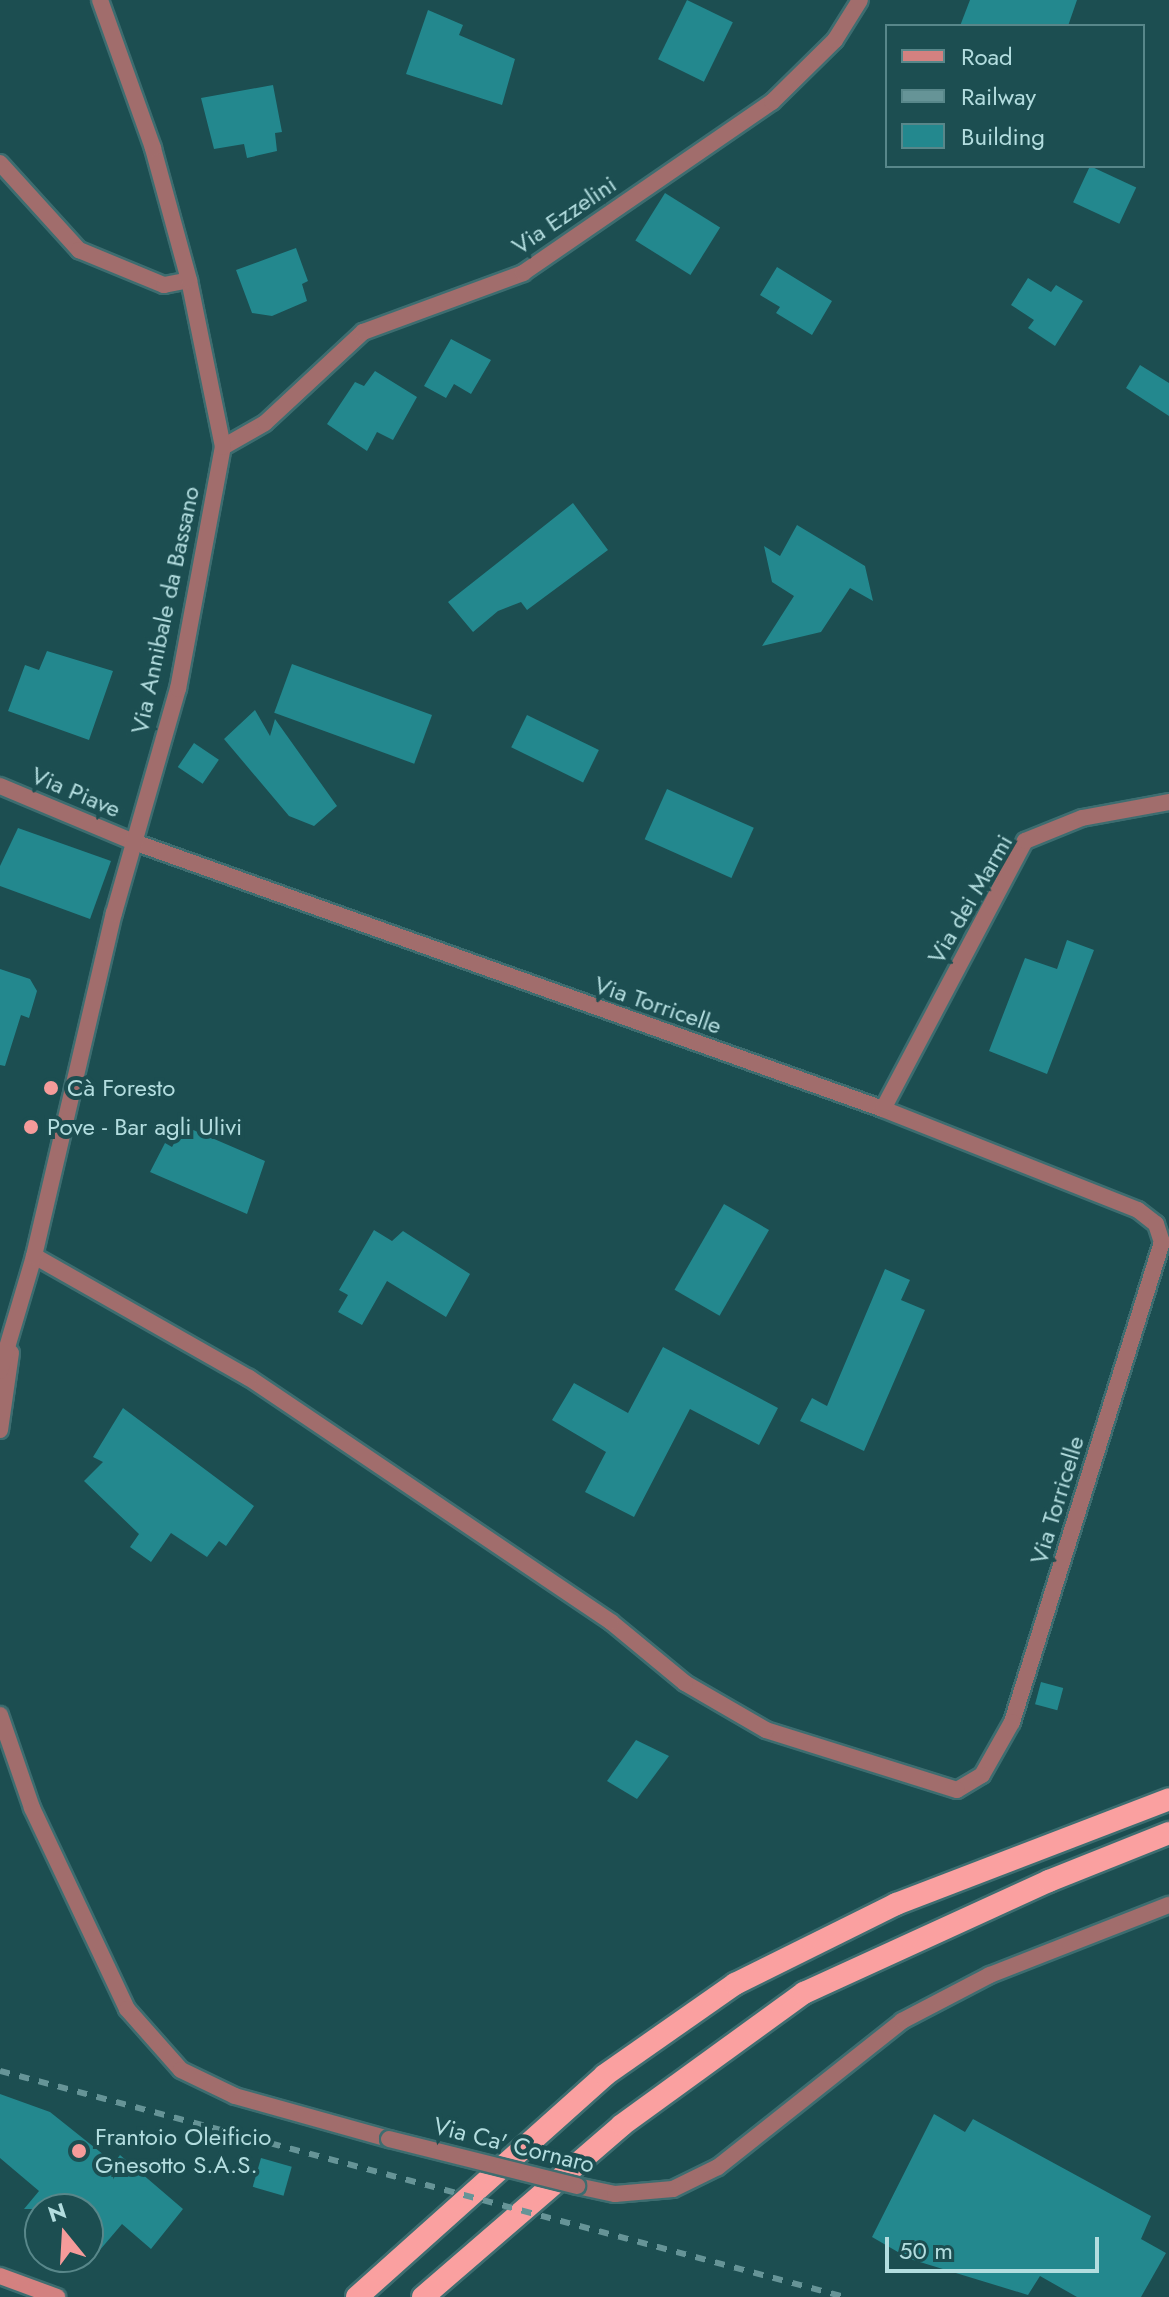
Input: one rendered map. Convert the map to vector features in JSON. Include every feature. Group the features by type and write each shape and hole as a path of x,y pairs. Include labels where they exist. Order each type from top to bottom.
{"highway":[{"path":"357,2297 605,2075 735,1984 896,1904 1169,1799"},
{"path":"423,2297 622,2125 712,2055 804,1993 1169,1833"}],"main road":[{"path":"0,2276 57,2297"}],"street":[{"name":"Via Annibale da Bassano","path":"0,1371 12,1343 134,842 178,689 223,447 189,280 153,148 100,0"},
{"name":"Via Ezzelini","path":"223,447 265,423 363,332 523,273 772,102 835,40 860,0"},
{"path":"0,163 79,250 164,285 189,280"},
{"name":"Via Piave","path":"0,786 134,842"},
{"name":"Via dei Marmi","path":"883,1109 1025,841 1082,818 1169,802"},
{"name":"Via Torricelle","path":"34,1256 249,1378 611,1622 712,1699 766,1730 957,1790 982,1775 1012,1722 1162,1242 1156,1224 1138,1210 883,1109 134,842"},
{"path":"0,1430 12,1343"},
{"name":"Via Ca' Cornaro","path":"0,1715 32,1808 127,2009 181,2070 235,2096 389,2139 615,2194 673,2189 718,2167 902,2021 990,1975 1169,1905"}],"building":[{"path":"687,0 733,22 704,82 658,59"},
{"path":"970,0 1077,0 1069,24 961,24"},
{"path":"428,10 463,25 459,35 515,59 502,105 406,74"},
{"path":"273,85 282,132 275,133 277,151 247,158 244,144 214,149 201,98"},
{"path":"1089,168 1136,188 1119,224 1073,202"},
{"path":"665,193 720,227 690,275 635,240"},
{"path":"296,248 308,281 302,284 307,301 272,316 252,313 236,270"},
{"path":"777,267 832,301 812,335 776,313 780,307 760,295"},
{"path":"1028,278 1051,292 1056,285 1083,301 1055,346 1028,328 1034,320 1011,305"},
{"path":"451,339 491,360 471,394 454,384 446,398 424,386"},
{"path":"1140,365 1169,383 1169,416 1126,388"},
{"path":"375,371 417,397 393,440 377,432 367,451 327,424 355,382 364,386"},
{"path":"573,503 608,550 527,610 521,602 498,611 473,632 448,602"},
{"path":"797,525 865,566 873,601 850,588 821,632 762,646 794,596 772,582 764,546 780,556"},
{"path":"47,651 113,671 89,740 8,711 25,665 39,670"},
{"path":"292,664 432,715 414,764 274,713"},
{"path":"255,710 270,736 275,719 337,806 314,826 289,816 224,739"},
{"path":"527,715 599,750 583,782 511,747"},
{"path":"194,743 219,760 203,784 178,767"},
{"path":"667,789 754,828 731,878 645,839"},
{"path":"18,828 111,861 90,919 0,886 0,866"},
{"path":"1067,940 1094,950 1047,1074 989,1051 1025,958 1057,969"},
{"path":"0,969 30,979 37,991 29,1018 21,1015 5,1066 0,1065"},
{"path":"184,1126 265,1161 247,1214 150,1172 165,1143 172,1147"},
{"path":"724,1204 769,1230 720,1316 674,1290"},
{"path":"374,1230 392,1241 403,1231 470,1274 446,1317 387,1281 362,1325 338,1312 348,1295 339,1290"},
{"path":"885,1269 910,1280 901,1300 925,1310 864,1451 800,1421 812,1398 827,1406"},
{"path":"663,1347 778,1408 759,1445 690,1409 634,1517 585,1492 606,1452 552,1420 574,1383 628,1413"},
{"path":"123,1408 254,1506 226,1546 219,1541 207,1557 171,1533 151,1562 130,1547 139,1534 84,1481 103,1462 93,1457"},
{"path":"1041,1682 1063,1688 1057,1710 1035,1704"},
{"path":"636,1740 669,1756 637,1799 607,1781"},
{"path":"0,2094 50,2112 114,2163 120,2155 183,2209 151,2249 122,2224 104,2245 104,2193 37,2193 39,2191 0,2158"},
{"path":"934,2114 965,2132 973,2119 1151,2216 1141,2239 1166,2253 1141,2297 1077,2297 1040,2276 1028,2295 910,2259 872,2237"},
{"path":"261,2158 292,2167 283,2196 253,2187"}],"railway":[{"path":"0,2071 845,2297"}],"place":[{"name":"Cà Foresto","path":"51,1088"},
{"name":"Pove - Bar agli Ulivi","path":"31,1127"},
{"name":"Frantoio Oleificio Gnesotto S.A.S.","path":"79,2151"}]}
